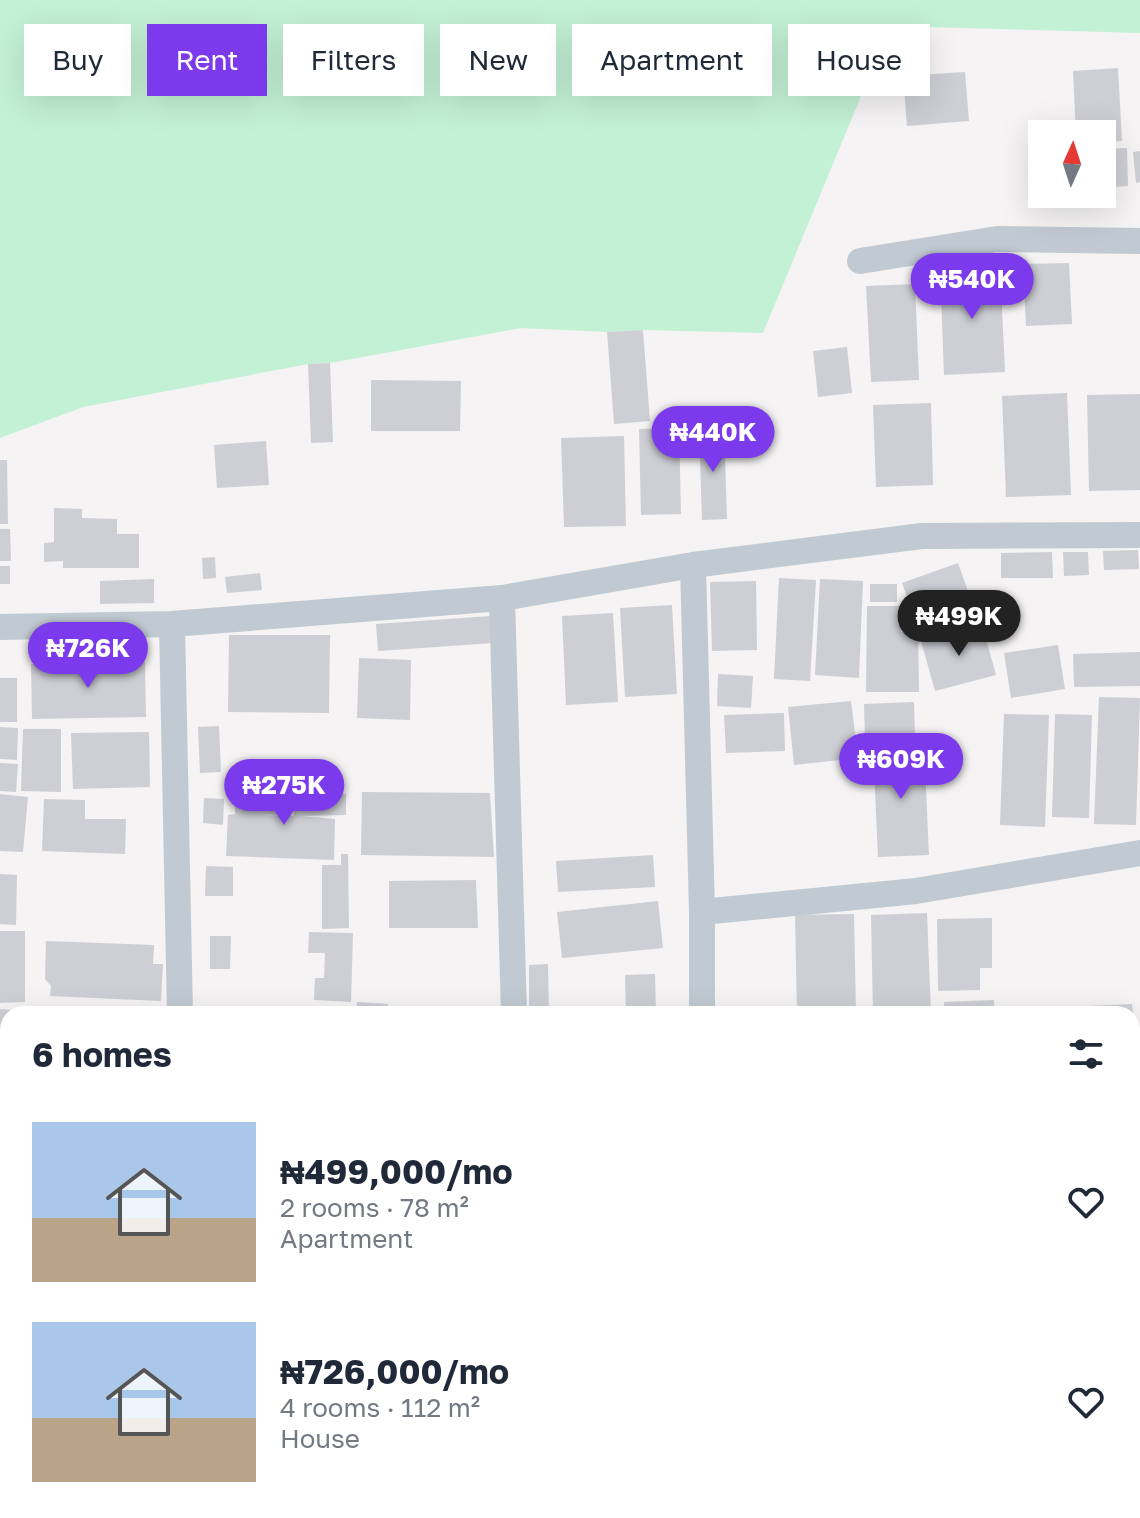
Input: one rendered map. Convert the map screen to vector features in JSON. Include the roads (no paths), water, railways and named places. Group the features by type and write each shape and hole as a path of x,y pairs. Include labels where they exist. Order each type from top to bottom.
{"street":[{"path":"860,261 997,239 1139,245"},
{"path":"0,627 172,624 502,598 693,565 922,536 1140,535"},
{"path":"693,565 702,1006"},
{"path":"502,598 514,1006"},
{"path":"172,624 180,1006"},
{"path":"702,912 916,891 1140,853"}]}
